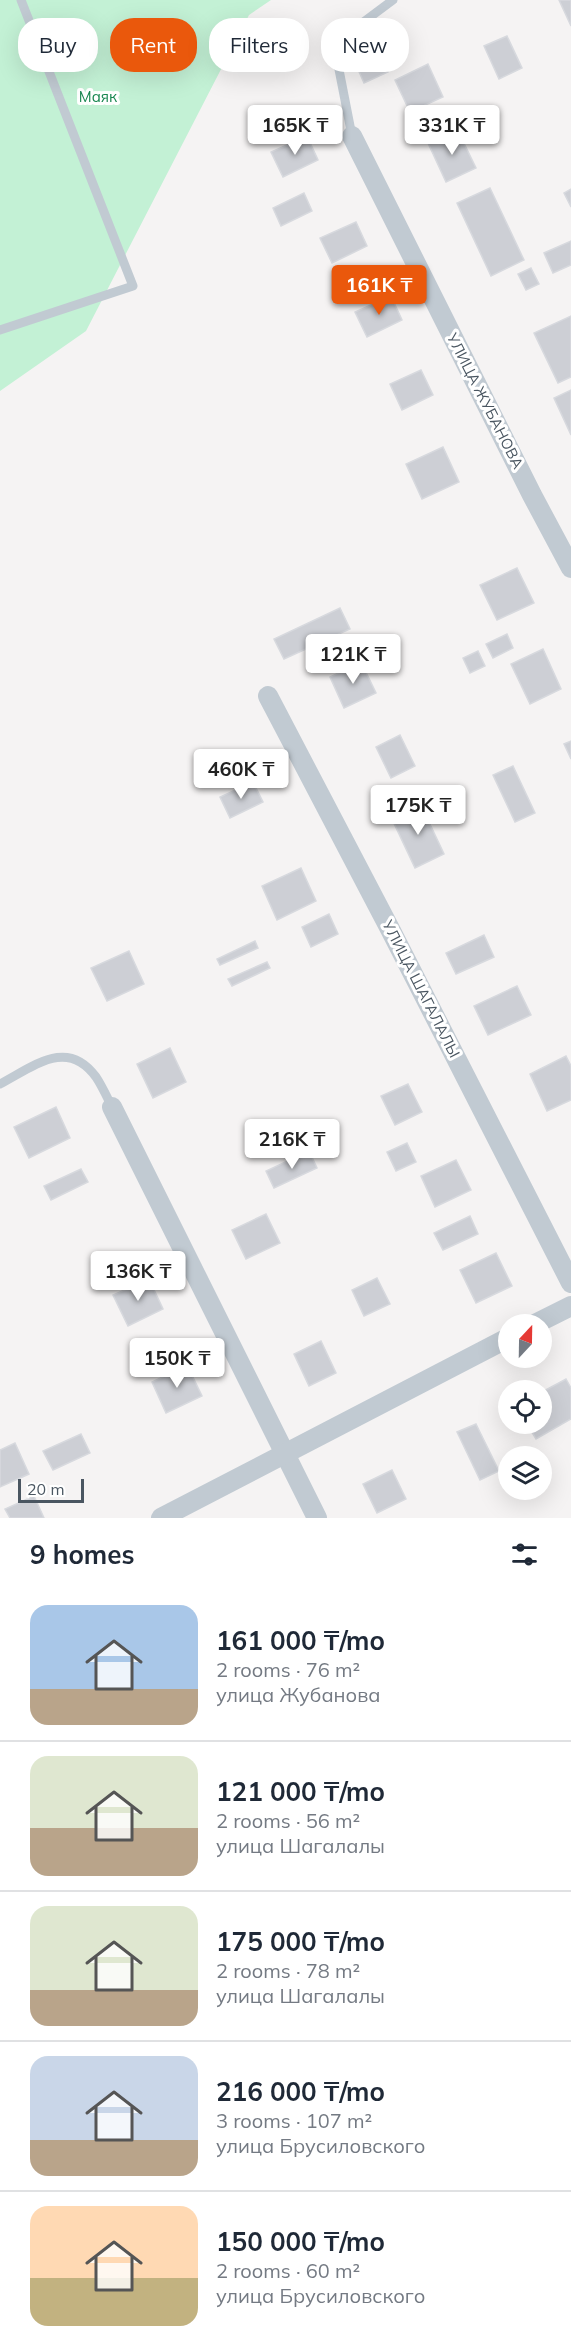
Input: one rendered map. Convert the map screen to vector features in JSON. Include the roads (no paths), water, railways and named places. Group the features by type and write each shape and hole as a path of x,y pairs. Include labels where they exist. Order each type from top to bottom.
{"street":[{"name":"УЛИЦА ЖУБАНОВА","path":"351,136 571,568"},
{"name":"УЛИЦА ШАГАЛАЛЫ","path":"268,696 571,1283"},
{"path":"111,1107 317,1518"},
{"path":"552,1316 571,1306"},
{"path":"161,1518 498,1343"}],"lane":[{"path":"0,330 133,286 21,0"},
{"path":"351,136 334,44 393,0"},
{"path":"0,1084 50,1059 63,1055 75,1059 95,1076 111,1107"}],"park label":[{"name":"Маяк","path":"98,97"}]}
